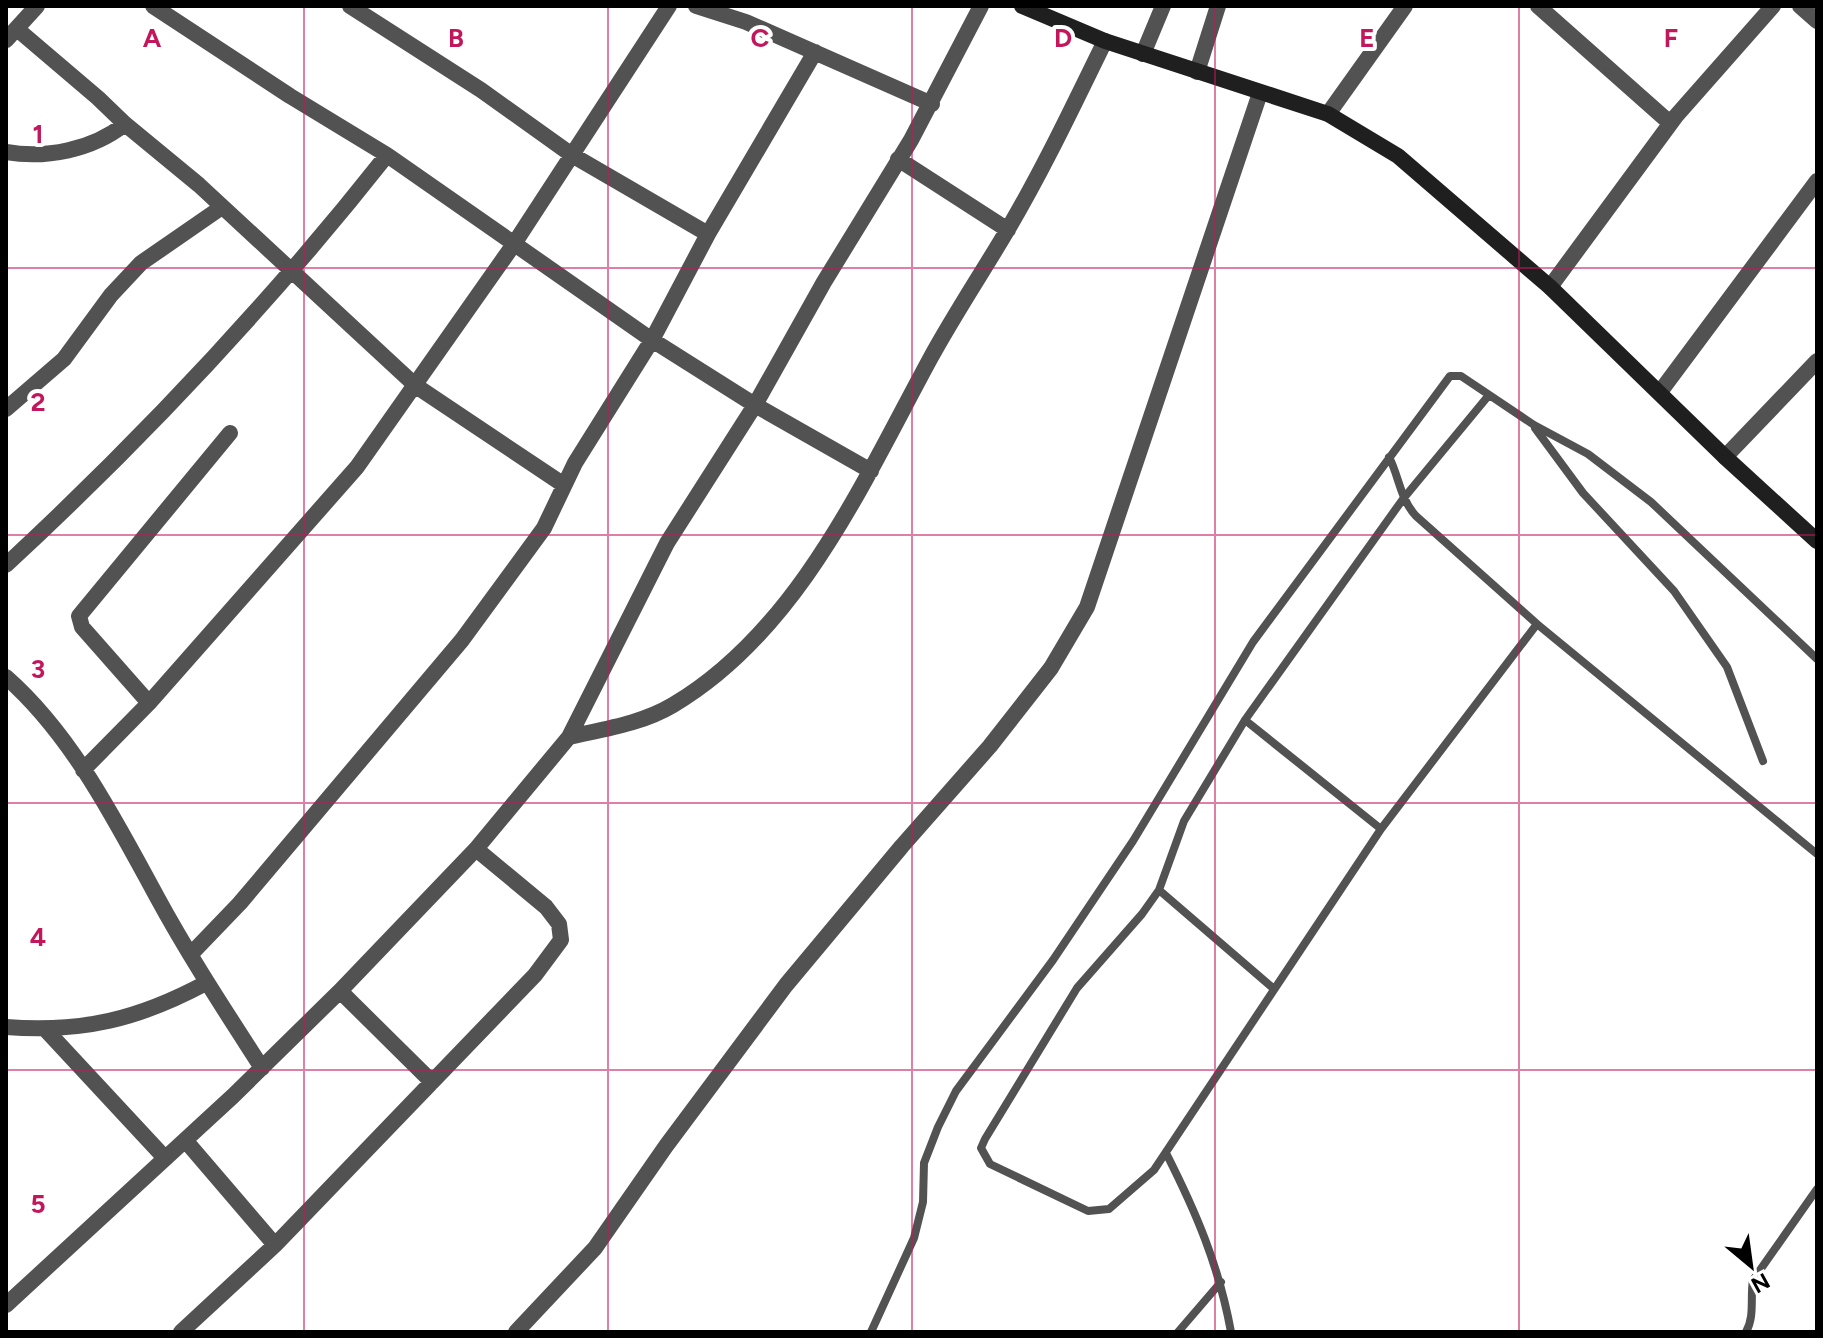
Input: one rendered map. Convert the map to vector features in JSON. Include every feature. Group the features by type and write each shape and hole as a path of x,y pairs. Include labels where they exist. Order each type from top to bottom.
{"street":[{"path":"37,6 12,34 75,77 416,386 564,485"},
{"path":"153,6 387,155 652,340 755,405 871,471"},
{"path":"350,6 481,90 572,155 708,234"},
{"path":"83,770 149,703 357,467 514,244 669,6"},
{"path":"696,6 746,22 932,104"},
{"path":"6,1305 262,1068 340,991 476,849 569,737 667,543 755,405 824,282 932,104 981,6"},
{"path":"1022,6 1105,41 1328,114 1398,156 1550,287 1725,457 1817,541"},
{"path":"1150,56 1163,6"},
{"path":"1197,72 1218,6"},
{"path":"1328,114 1405,6"},
{"path":"1538,6 1670,123"},
{"path":"1550,287 1670,123 1773,6"},
{"path":"1800,6 1817,21"},
{"path":"569,737 638,721 664,710 691,693 743,650 789,600 843,520 931,358 1008,230 1105,41"},
{"path":"191,954 240,903 462,640 544,528 587,442 652,340 708,234 815,52"},
{"path":"516,1332 595,1248 666,1146 786,985 990,746 1051,668 1075,630 1087,607 1260,93"},
{"path":"6,152 26,155 63,152 114,133 125,124"},
{"path":"6,565 155,422 292,272 387,155"},
{"path":"898,159 1008,230"},
{"path":"1660,392 1817,181"},
{"path":"6,409 64,359 100,309 133,271 222,207"},
{"path":"1725,457 1817,361"},
{"path":"149,703 82,627 79,616 230,433"},
{"path":"6,677 32,700 83,770 130,844 206,983 262,1068"},
{"path":"181,1332 275,1245 535,975 561,940 559,924 546,907 476,849"},
{"path":"6,1027 46,1030 111,1022 162,1004 206,983"},
{"path":"340,991 432,1082"},
{"path":"46,1030 164,1157"},
{"path":"185,1140 275,1245"}],"lane":[{"path":"871,1332 914,1238 923,1202 924,1163 956,1091 1053,960 1133,841 1253,642 1450,376 1461,376 1534,425 1588,454 1651,502 1817,659"},
{"path":"1489,395 1403,499 1245,720 1184,821 1159,890 1077,988 981,1148 990,1164 1088,1211 1109,1209 1154,1170 1381,829 1537,624"},
{"path":"1534,425 1583,493 1674,591 1727,667 1763,761"},
{"path":"1389,457 1398,474 1403,499 1416,516 1537,624 1817,854"},
{"path":"1245,720 1381,829"},
{"path":"1159,890 1274,989"},
{"path":"1166,1153 1196,1211 1221,1282 1231,1332"},
{"path":"1746,1332 1752,1312 1753,1280 1817,1189"},
{"path":"1178,1332 1221,1282"}]}
